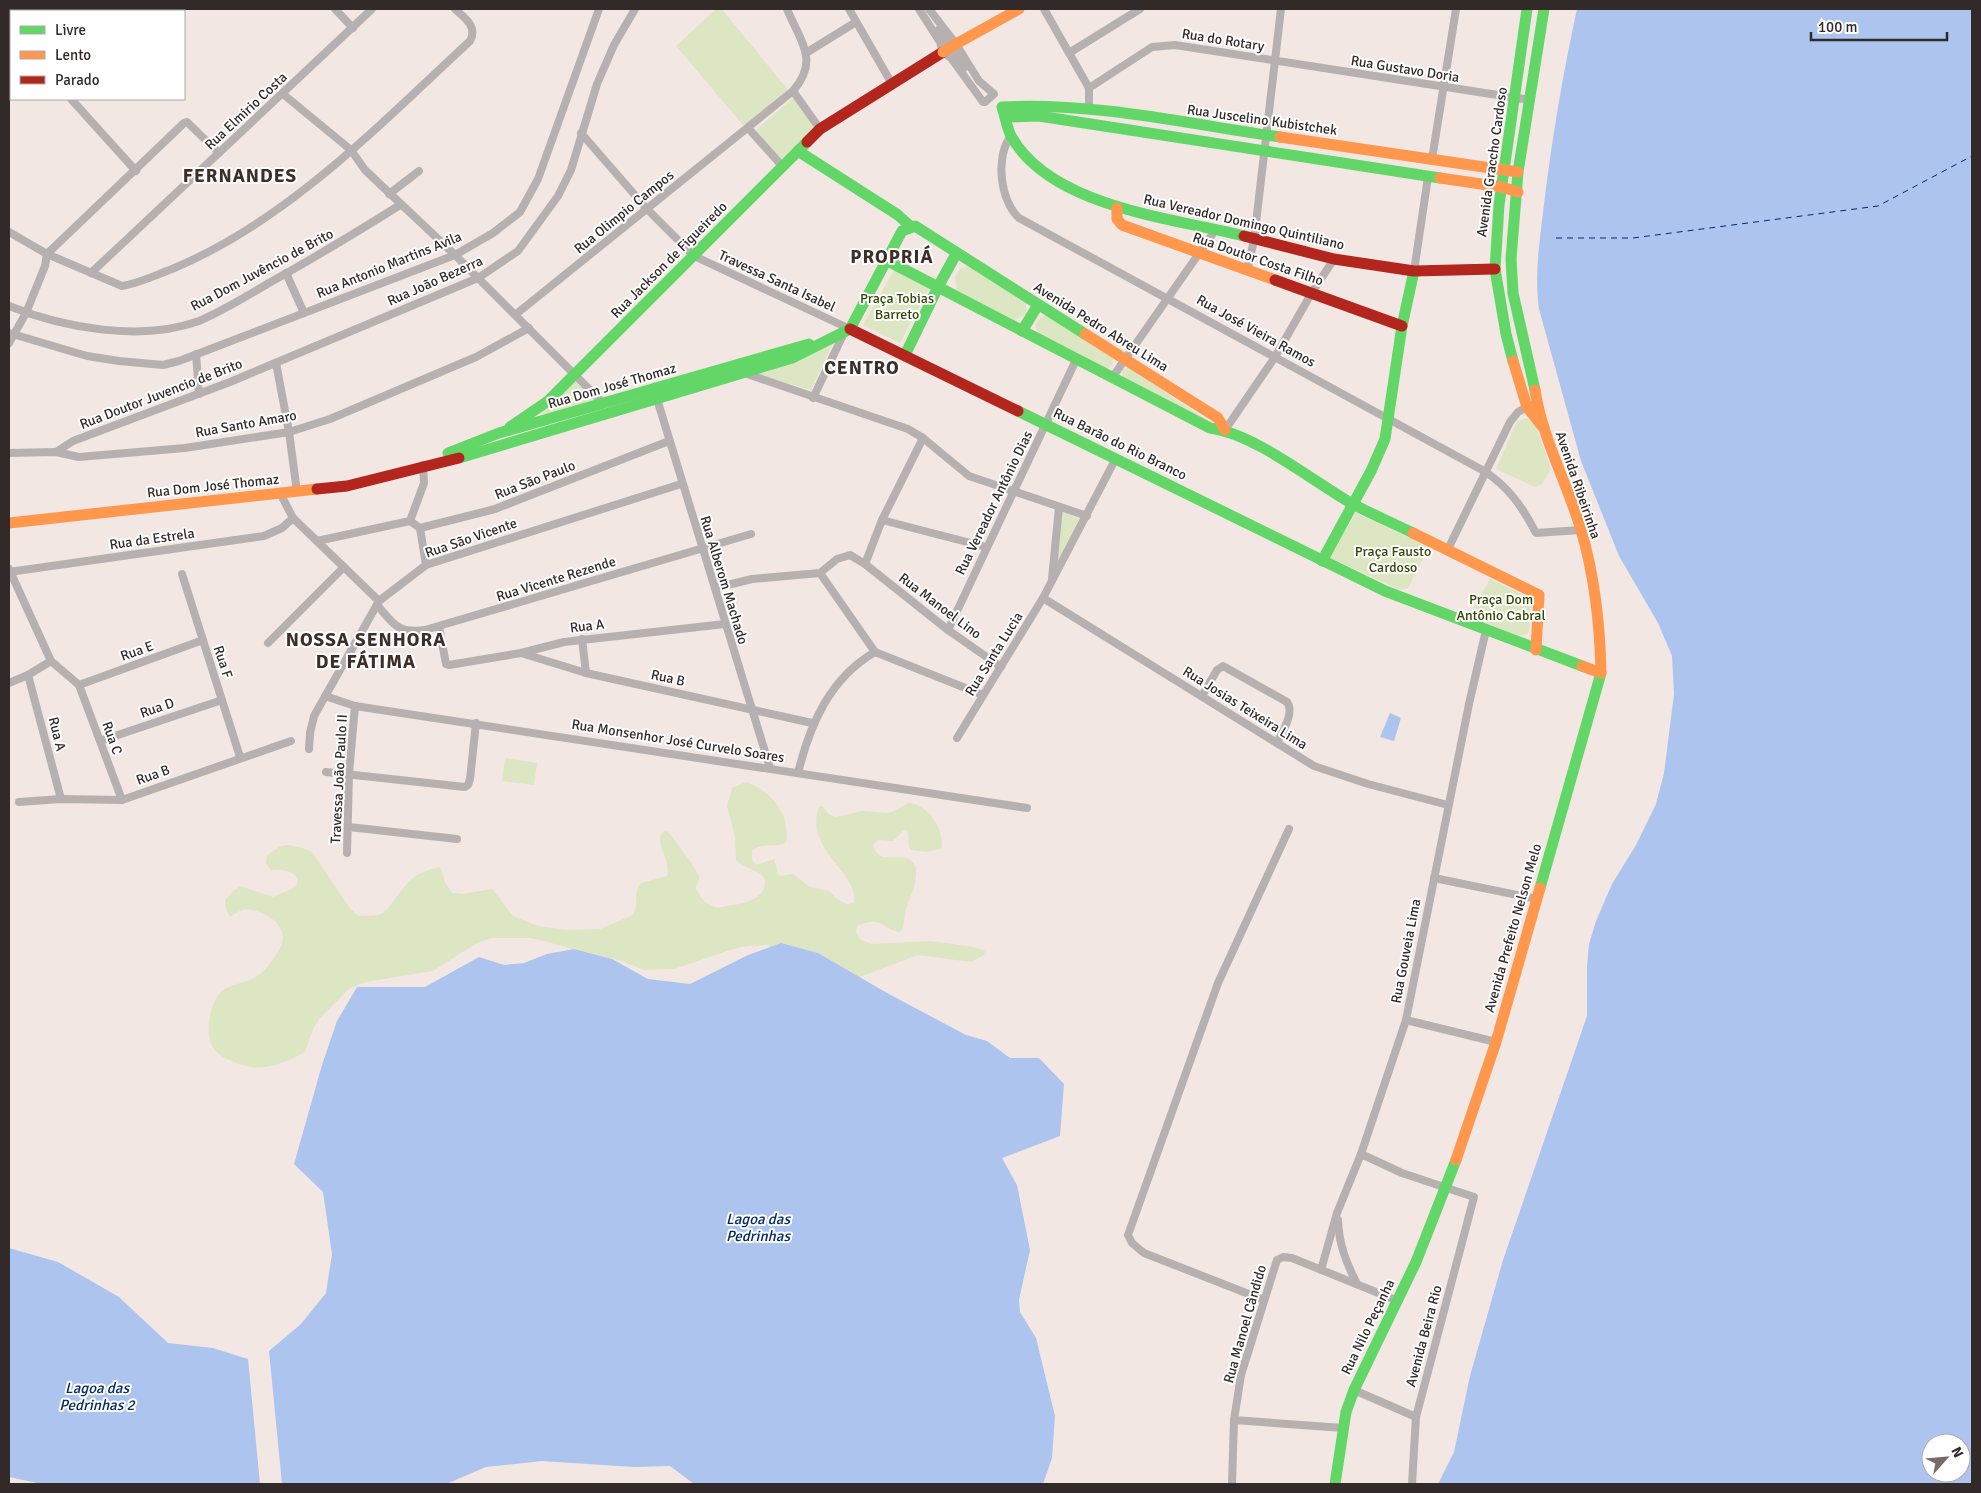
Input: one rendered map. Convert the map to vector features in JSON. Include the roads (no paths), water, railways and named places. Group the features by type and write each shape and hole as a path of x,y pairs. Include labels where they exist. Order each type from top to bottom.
{"main road":[{"name":"Rua Jackson de Figueiredo","path":"499,433 532,414 784,168 820,129 949,47 1020,9"},
{"name":"Avenida Graccho Cardoso","path":"1527,9 1516,97 1503,170 1495,269 1506,334 1527,407"},
{"name":"Avenida Graccho Cardoso","path":"1538,400 1512,287 1511,253 1518,192 1518,172 1544,9"},
{"name":"Rua Juscelino Kubistchek","path":"1004,112 1089,109 1518,172"},
{"name":"Rua Juscelino Kubistchek","path":"1039,111 1264,152 1502,187 1518,192"},
{"path":"1004,112 1011,136"},
{"name":"Rua Vereador Domingo Quintiliano","path":"1011,136 1031,161 1046,175 1118,208 1216,229 1334,259 1414,270 1495,269"},
{"name":"Avenida Pedro Abreu Lima","path":"798,151 898,215 910,226 920,227 956,254 1218,418 1225,430"},
{"path":"1449,180 1450,162"},
{"name":"Rua Doutor Costa Filho","path":"1118,208 1117,219 1122,225 1402,326"},
{"path":"819,344 847,330 902,231 910,226"},
{"path":"847,330 904,355 956,254"},
{"name":"Avenida Pedro Abreu Lima","path":"886,260 1210,428 1225,430 1278,458 1352,503"},
{"path":"1414,270 1402,326 1381,452 1322,561 1384,592 1601,673"},
{"path":"1022,331 1038,305"},
{"name":"Rua Dom José Thomaz","path":"608,408 734,366 801,346 819,344"},
{"name":"Rua Dom José Thomaz","path":"608,408 657,399 745,373 801,355 819,344"},
{"name":"Rua Barão do Rio Branco","path":"904,355 1322,561"},
{"name":"Avenida Ribeirinha","path":"1538,400 1542,426 1580,530 1597,600 1601,673"},
{"name":"Avenida Ribeirinha","path":"1527,407 1542,426"},
{"path":"423,466 541,427 608,408"},
{"name":"Rua Dom José Thomaz","path":"499,433 541,427"},
{"path":"423,466 499,433"},
{"name":"Rua Dom José Thomaz","path":"31,522 347,486 397,476 423,466"},
{"path":"1352,503 1539,595 1536,650"},
{"path":"9,523 31,522"},
{"path":"9,528 31,522"},
{"name":"Avenida Prefeito Nelson Melo","path":"1446,1189 1496,1042 1601,673"},
{"name":"Rua Nilo Peçanha","path":"1336,1484 1344,1428 1354,1390 1398,1301 1446,1189"}],"street":[{"path":"335,9 353,28"},
{"name":"Rua Elmirio Costa","path":"92,273 372,9"},
{"path":"9,232 47,254 122,286 190,261 235,237 289,201 351,150 470,41 474,32 469,22 456,9"},
{"name":"Rua Antonio Martins Avila","path":"10,334 87,356 147,365 163,365 455,255 509,221 520,212 527,200 538,179 598,9"},
{"name":"Rua João Bezerra","path":"276,363 478,278 518,251 558,196 571,170 581,133 614,45 634,9"},
{"path":"787,9 806,53 856,22"},
{"path":"849,9 892,84"},
{"path":"919,9 940,42 949,47"},
{"path":"928,9 949,47 979,81 994,94 991,97 982,102 951,58 949,47"},
{"path":"1044,9 1089,88 1089,109"},
{"path":"1069,53 1140,9"},
{"path":"1247,271 1254,240 1281,9"},
{"path":"1432,159 1456,9"},
{"name":"Rua do Rotary","path":"1089,88 1152,47 1174,45 1275,61"},
{"name":"Rua Olimpio Campos","path":"515,315 749,129 793,91 807,71 806,53"},
{"name":"Rua Gustavo Doria","path":"1275,61 1530,100"},
{"path":"793,91 820,129"},
{"path":"283,94 351,150 365,170 455,255 608,408"},
{"path":"991,97 1004,112"},
{"path":"72,100 136,171"},
{"path":"9,343 10,334 26,313 45,266 47,254 187,122 219,153"},
{"path":"749,129 784,168"},
{"name":"Travessa Santa Isabel","path":"581,133 647,209 694,256 847,330"},
{"name":"Rua José Vieira Ramos","path":"1011,136 1004,144 1000,163 1004,185 1016,215 1167,296 1502,482 1519,502 1536,533 1580,530"},
{"path":"389,194 419,171"},
{"path":"1414,270 1428,177"},
{"name":"Rua Dom Juvêncio de Brito","path":"9,306 26,313 81,326 126,332 151,330 198,321 286,274 400,205"},
{"path":"1112,378 1167,296 1216,229"},
{"path":"1225,430 1276,357 1311,294 1334,259"},
{"path":"286,274 304,313"},
{"name":"Rua Santo Amaro","path":"9,453 56,452 79,457 106,455 186,448 289,432 330,419 476,357 529,328"},
{"path":"813,398 847,330"},
{"path":"196,354 200,394"},
{"name":"Rua Vereador Antônio Dias","path":"948,630 1076,360"},
{"path":"276,363 289,432 296,492"},
{"name":"Rua Doutor Juvencio de Brito","path":"56,452 73,441 200,394 276,363"},
{"path":"734,366 745,373 813,398 894,423 923,438 969,476 1087,516"},
{"name":"Rua Alberom Machado","path":"657,399 681,484 770,768"},
{"path":"1448,549 1484,471 1512,418 1538,400"},
{"path":"715,588 752,579 820,572 847,555 864,564 882,520 923,438"},
{"name":"Rua São Paulo","path":"420,528 495,509 669,441"},
{"name":"Rua Santa Lucia","path":"957,738 1043,598 1116,458"},
{"path":"410,521 422,489 423,466"},
{"name":"Rua São Vicente","path":"309,749 314,716 378,603 426,565 681,484"},
{"path":"280,493 293,518 344,566 378,603"},
{"path":"1051,583 1059,507"},
{"name":"Rua da Estrela","path":"9,571 264,536 282,528 293,518"},
{"path":"882,520 986,547"},
{"path":"317,541 410,521 420,528 426,565"},
{"name":"Rua Vicente Rezende","path":"378,603 398,628 404,632 438,627 751,534"},
{"name":"Rua Manoel Lino","path":"864,564 948,630 1001,667"},
{"path":"268,643 344,566"},
{"path":"9,571 51,661 79,685"},
{"path":"820,572 875,652 983,695"},
{"name":"Rua F","path":"182,574 240,757"},
{"name":"Rua Josias Teixeira Lima","path":"1043,598 1314,766 1368,784 1448,805"},
{"name":"Rua A","path":"438,627 444,661 446,664 454,664 521,653 551,644 582,639 725,624"},
{"name":"Rua Gouveia Lima","path":"1321,1270 1337,1213 1361,1154 1406,1020 1448,805 1486,630"},
{"path":"582,639 586,673"},
{"name":"Rua E","path":"79,685 203,640"},
{"path":"798,773 812,723 840,680 861,660 875,652"},
{"name":"Rua B","path":"521,653 586,673 812,723"},
{"path":"9,683 28,675 51,661"},
{"path":"1202,696 1220,667 1226,666 1290,705 1290,714 1278,743"},
{"name":"Rua A","path":"28,675 61,799"},
{"name":"Rua C","path":"79,685 122,800"},
{"name":"Rua Monsenhor José Curvelo Soares","path":"325,696 355,706 1027,808"},
{"name":"Rua D","path":"100,741 222,700"},
{"name":"Travessa João Paulo II","path":"347,853 349,774 355,706"},
{"path":"326,772 461,788 466,787 470,778 476,723"},
{"name":"Rua B","path":"19,802 61,799 122,800 240,757 291,741"},
{"path":"349,827 457,838"},
{"path":"1264,1300 1144,1253 1132,1243 1128,1235 1218,983 1289,829"},
{"path":"1434,878 1536,899"},
{"path":"1406,1020 1496,1042"},
{"path":"1361,1154 1402,1173 1446,1189"},
{"name":"Avenida Beira Rio","path":"1412,1484 1416,1417 1474,1197 1446,1189"},
{"path":"1337,1213 1339,1239 1344,1257 1358,1284"},
{"name":"Rua Manoel Cândido","path":"1232,1484 1234,1420 1241,1375 1277,1260 1288,1257 1321,1270"},
{"path":"1321,1270 1398,1301"},
{"path":"1354,1390 1416,1417"},
{"path":"1234,1420 1344,1428"}],"water":[{"path":"1577,9 1972,9 1972,1484 1438,1484 1454,1452 1470,1376 1503,1260 1587,1016 1589,944 1596,921 1612,884 1636,845 1656,804 1664,773 1674,694 1672,656 1658,623 1619,556 1581,461 1539,309 1537,269 1541,231 1554,130"},
{"path":"1390,713 1401,718 1394,741 1380,737"},
{"name":"Lagoa das Pedrinhas","path":"781,943 818,953 887,993 966,1035 987,1041 1010,1058 1039,1058 1064,1084 1060,1136 1002,1158 1017,1185 1030,1250 1019,1300 1020,1312 1036,1338 1055,1416 1052,1458 1043,1484 694,1484 670,1466 634,1467 542,1461 486,1467 446,1484 282,1484 269,1351 301,1324 326,1293 332,1254 323,1192 294,1164 322,1065 337,1021 357,987 425,987 479,957 504,965 524,963 547,954 574,949 612,959 648,979 690,984 748,955"},
{"name":"Lagoa das Pedrinhas 2","path":"9,1248 58,1262 119,1297 168,1343 213,1348 248,1359 260,1484 42,1484 9,1477"}],"district":[{"name":"FERNANDES","path":"240,176"},
{"name":"PROPRIÁ","path":"892,257"},
{"name":"CENTRO","path":"862,368"},
{"name":"NOSSA SENHORA DE FÁTIMA","path":"366,651"}],"park label":[{"name":"Praça Tobias Barreto","path":"897,306"},
{"name":"Praça Fausto Cardoso","path":"1393,560"},
{"name":"Praça Dom Antônio Cabral","path":"1501,608"}]}
